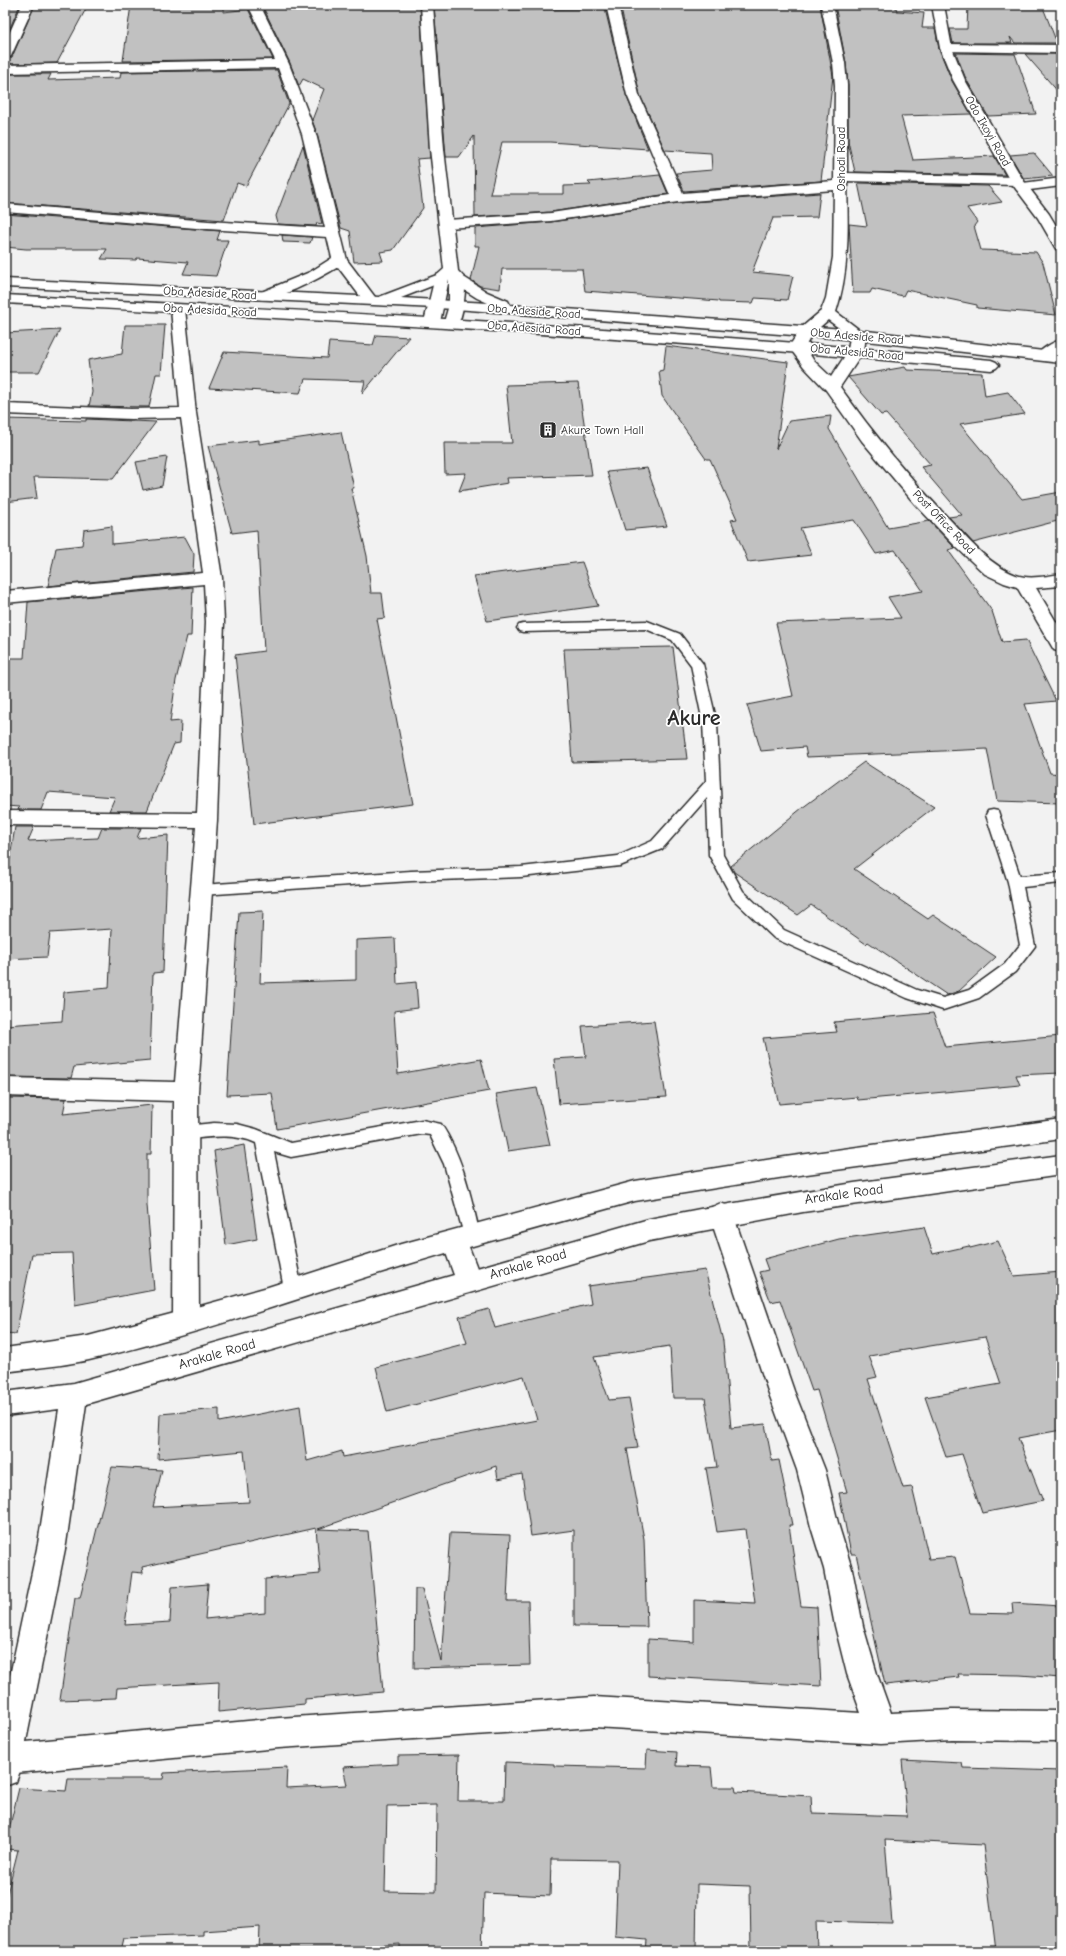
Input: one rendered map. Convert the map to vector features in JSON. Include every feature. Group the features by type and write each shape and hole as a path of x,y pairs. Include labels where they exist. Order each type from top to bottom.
{"street":[{"path":"5,56 28,5"},
{"path":"254,5 283,64 309,134 340,260 375,302 450,276 482,295 515,309"},
{"path":"427,5 437,149 447,224 450,276 456,305 452,322"},
{"path":"612,5 633,95 678,198"},
{"name":"Oshodi Road","path":"827,5 842,85 840,257 833,298 828,313"},
{"name":"Odo Ikoyi Road","path":"938,5 946,48 959,80 1019,184 1044,217 1061,246"},
{"path":"946,48 1061,49"},
{"path":"5,69 283,64"},
{"path":"447,224 550,217 678,198 841,181 1019,184 1061,182"},
{"path":"5,208 208,225 334,233"},
{"path":"264,296 315,275 340,260"},
{"path":"432,322 437,304 450,276"},
{"name":"Oba Adeside Road","path":"5,283 515,309 858,335 1061,358"},
{"name":"Oba Adesida Road","path":"5,299 452,322 856,351 1006,367"},
{"path":"178,309 188,413 213,578 214,622 207,820 186,1092 186,1322"},
{"path":"797,347 806,331 828,313 858,335 856,351 832,387"},
{"path":"1044,356 1061,345"},
{"name":"Post Office Road","path":"797,347 809,364 832,387 868,438 921,500 961,542 991,570 1010,579 1024,583"},
{"path":"5,409 131,414 188,413"},
{"path":"5,597 213,578"},
{"path":"1061,580 1024,583 1061,646"},
{"path":"5,818 207,820"},
{"path":"5,1087 186,1092"},
{"path":"5,1360 88,1348 186,1322 401,1255 635,1191 785,1167 1061,1129"},
{"name":"Arakale Road","path":"5,1404 74,1395 649,1230 721,1214 794,1201 1061,1165"},
{"path":"721,1214 781,1391 811,1470 825,1528 838,1569 849,1626 862,1674 881,1729"},
{"path":"463,1238 469,1281"},
{"path":"74,1395 52,1544 6,1763 279,1733 594,1712 881,1729 952,1725 1061,1726"}],"lane":[{"path":"523,628 647,625 676,636 697,664 710,723 716,855 738,895 780,934 912,994 943,1004 974,994 1010,968 1028,946 1015,882 993,815"},
{"path":"201,890 411,876 520,872 620,861 657,846 713,782"},
{"path":"1015,882 1061,878"},
{"path":"185,1133 229,1129 244,1132 291,1150 422,1127 435,1129 443,1138 448,1152 463,1238"},
{"path":"263,1139 293,1289"}],"building":[{"path":"5,5 20,5 5,39"},
{"path":"35,5 88,5 57,63 5,64 5,61 12,57"},
{"path":"131,5 224,5 224,12 248,9 273,59 123,61"},
{"path":"283,5 420,5 430,158 417,159 423,208 393,250 380,252 383,261 354,262 350,231 341,228 312,120 324,89 303,79 299,86 290,63 263,7"},
{"path":"434,5 437,5 437,7 509,5 509,10 605,9 626,95 648,149 550,142 502,142 490,194 564,194 564,186 591,185 588,182 660,175 668,194 551,212 475,217 474,136 459,157 446,157"},
{"path":"632,5 678,5 745,9 743,5 820,5 833,76 821,181 684,191 676,173 712,170 711,153 665,150 640,95 621,9 635,10"},
{"path":"835,5 895,5 897,11 924,13 922,28 935,28 939,49 952,81 971,114 901,116 913,160 994,156 1005,175 855,172 848,141 848,85 846,63"},
{"path":"968,5 1042,5 1057,43 1015,43 1010,37 1012,43 953,43 950,29 967,29"},
{"path":"956,53 1015,54 1036,114 988,116 966,79"},
{"path":"1025,54 1061,54 1061,95"},
{"path":"277,70 289,104 246,186 237,183 224,220 5,203 5,74 51,74 48,80 120,78 121,72"},
{"path":"303,145 322,224 317,223 316,226 278,224 276,216"},
{"path":"1034,153 1053,176 1024,179 1010,155"},
{"path":"858,183 988,186 1002,202 967,208 977,222 974,226 981,250 1036,252 1043,263 1056,315 977,308 977,305 906,290 903,296 872,289 870,293 853,293 849,224 867,226"},
{"path":"820,193 817,217 773,218 752,272 793,276 787,300 755,298 753,303 719,302 585,291 582,269 502,269 500,289 480,286 471,280 479,246 475,246 475,228 551,222 678,203"},
{"path":"5,214 220,231 217,240 228,240 216,276 183,274 188,262 137,258 136,260 101,259 107,249 26,249 5,247"},
{"path":"282,235 312,237 310,243 283,242"},
{"path":"125,325 165,325 161,374 156,374 149,407 89,406 92,392 88,360 122,354"},
{"path":"60,330 39,372 5,372 5,333"},
{"path":"376,335 409,337 362,394 365,381 305,379 300,393 209,388 224,352 327,358 329,342 373,345"},
{"path":"666,346 788,362 776,449 789,421 831,416 829,429 888,528 929,521 955,548 948,550 992,611 1002,642 1026,640 1056,701 1025,704 1050,773 1061,774 1061,803 997,801 987,749 807,757 805,747 761,751 747,705 793,696 776,623 901,618 888,597 923,591 895,550 876,554 854,520 800,528 812,555 748,562 731,520 737,519 710,459 706,459 662,396 659,371 663,370"},
{"path":"905,367 907,370 982,373 985,396 1008,392 1025,414 960,424 1022,499 1061,492 1061,520 973,543 949,517 962,515 921,467 931,465 886,414 881,415 848,377"},
{"name":"Akure Town Hall","path":"578,383 592,475 507,478 508,483 459,491 466,473 445,474 444,443 512,443 506,385"},
{"path":"5,419 86,421 86,419 156,422 113,479 34,477 37,498 5,502"},
{"path":"341,432 354,488 351,488 367,556 371,593 382,593 385,618 377,619 413,804 254,824 235,655 264,651 257,530 232,533 208,446 259,440 259,444"},
{"path":"167,457 162,486 143,490 136,462"},
{"path":"647,468 667,526 625,530 607,472"},
{"path":"112,526 112,544 185,537 194,554 193,572 48,586 56,548 82,545 84,530"},
{"path":"582,562 598,606 487,621 474,576"},
{"path":"193,587 191,636 187,636 176,680 170,722 181,721 180,743 174,744 147,811 109,811 115,797 48,792 41,810 18,810 19,807 5,806 5,658 24,658 28,602"},
{"path":"673,647 687,759 572,762 564,649"},
{"path":"864,762 934,807 854,869 928,919 933,915 996,957 959,991 947,995 868,942 866,944 811,905 798,915 734,872 731,866 802,808"},
{"path":"15,827 34,827 28,841 98,838 102,828 141,828 137,838 168,835 163,972 153,973 150,1060 74,1067 71,1078 5,1077 5,1025 62,1021 64,992 109,988 112,929 50,933 47,957 5,959 5,889"},
{"path":"263,911 260,983 356,980 356,940 395,938 397,984 416,982 418,1008 394,1011 398,1074 481,1059 489,1091 277,1129 272,1093 227,1095 239,912"},
{"path":"933,1013 945,1047 1061,1036 1061,1073 1016,1075 1020,1085 858,1100 857,1097 779,1104 763,1038 837,1032 834,1022"},
{"path":"654,1021 666,1097 559,1104 554,1059 586,1057 582,1026"},
{"path":"537,1088 550,1145 508,1151 496,1094"},
{"path":"5,1098 66,1099 63,1114 152,1105 151,1154 147,1154 147,1205 154,1290 75,1305 72,1253 32,1254 16,1334 5,1333"},
{"path":"244,1145 257,1239 226,1245 214,1151"},
{"path":"924,1227 933,1254 969,1246 970,1248 998,1241 1014,1276 1061,1272 1061,1430 1018,1438 1043,1501 982,1513 962,1454 946,1457 925,1397 1001,1384 985,1337 869,1356 877,1377 868,1379 903,1488 912,1487 929,1559 955,1557 970,1613 1013,1614 1012,1603 1061,1606 1061,1678 1020,1675 958,1674 959,1677 885,1685 856,1554 851,1554 839,1493 847,1492 817,1390 812,1391 780,1300 771,1302 759,1272 768,1270 764,1259 839,1239"},
{"path":"705,1270 723,1341 731,1428 765,1424 772,1461 779,1460 792,1525 789,1525 801,1606 817,1607 821,1686 648,1676 648,1639 694,1642 694,1600 755,1603 745,1529 717,1532 706,1468 717,1467 705,1398 673,1398 670,1346 594,1357 609,1400 629,1398 638,1448 627,1449 644,1539 647,1627 574,1626 574,1530 531,1536 522,1474 498,1479 496,1466 318,1529 368,1531 383,1692 305,1699 305,1704 218,1712 219,1682 117,1688 116,1698 60,1700 75,1598 80,1598 112,1467 162,1470 153,1507 249,1502 244,1451 158,1459 160,1414 219,1409 219,1422 300,1406 307,1461 342,1451 343,1457 537,1420 524,1376 387,1412 376,1367 467,1343 459,1317 489,1309 495,1328 591,1304 588,1286","holes":["316,1528 320,1574 265,1579 265,1613 205,1619 208,1584 172,1587 170,1622 125,1625 132,1572 143,1573 142,1567"]},
{"path":"450,1533 510,1535 507,1601 528,1601 530,1665 414,1668 415,1589 422,1589 441,1661"},
{"path":"647,1750 677,1752 676,1766 711,1767 713,1787 735,1787 736,1792 811,1796 812,1813 907,1816 902,1760 962,1763 963,1768 1061,1771 1061,1951 996,1951 983,1845 885,1840 892,1923 816,1921 817,1951 751,1951 750,1886 697,1884 696,1951 646,1951 647,1940 615,1937 618,1860 551,1859 550,1896 484,1893 482,1951 400,1951 400,1944 310,1951 259,1951 260,1927 203,1931 203,1935 124,1938 121,1951 5,1951 5,1902 18,1850 5,1849 5,1846 19,1788 66,1791 68,1779 163,1779 164,1773 287,1767 286,1788 347,1785 343,1767 398,1764 398,1756 459,1755 458,1801 504,1801 505,1762 554,1764 554,1766 646,1768","holes":["437,1805 436,1892 385,1891 387,1806"]}],"place":[{"name":"Akure Town Hall","path":"548,430"}],"district":[{"name":"Akure","path":"694,718"}]}
